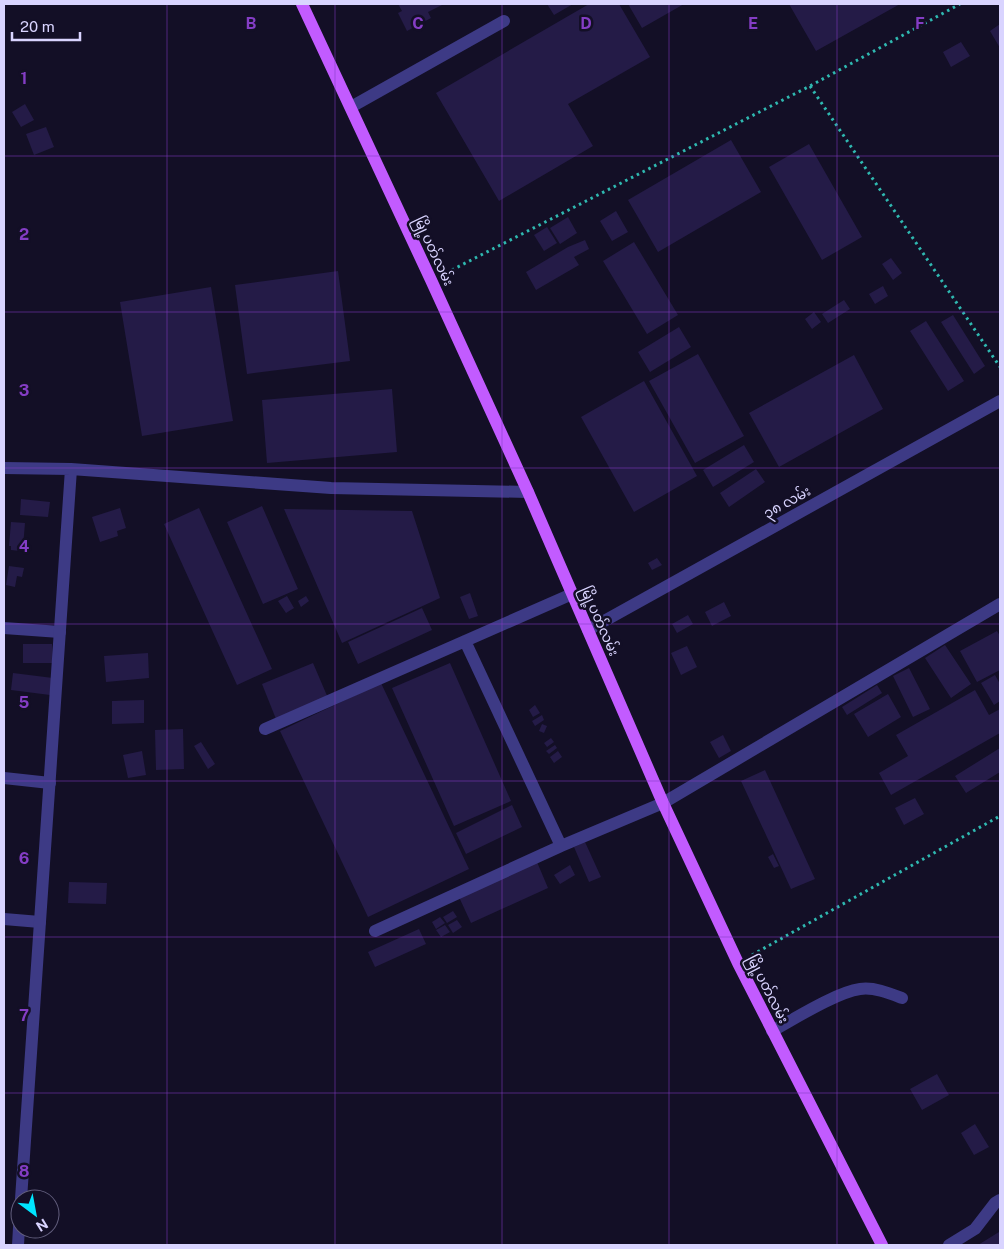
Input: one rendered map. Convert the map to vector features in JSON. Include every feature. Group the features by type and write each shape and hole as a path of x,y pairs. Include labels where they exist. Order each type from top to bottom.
{"main road":[{"name":"မြို့ပတ်လမ်း","path":"302,4 528,492 663,803 738,963 882,1245"}],"street":[{"path":"351,107 504,21"},
{"name":"၃၈ လမ်း","path":"588,630 1000,401"},
{"path":"4,468 71,469 331,488 528,492"},
{"path":"22,1189 71,469"},
{"path":"265,729 572,594"},
{"path":"374,931 561,846 663,803 1000,604"},
{"path":"4,628 60,632"},
{"path":"465,641 561,846"},
{"path":"4,778 50,783"},
{"path":"4,919 40,922"},
{"path":"772,1031 842,994 860,989 884,991 902,998"},
{"path":"949,1245 975,1229 995,1203 1000,1200"}],"path":[{"path":"431,280 810,86 960,4"},
{"path":"810,86 1000,366"},
{"path":"738,963 1000,816"}],"building":[{"path":"398,4 444,4 428,12 431,18 407,31 398,13 402,11"},
{"path":"547,4 573,4 554,15"},
{"path":"589,4 619,4 650,57 568,104 593,146 499,201 436,93"},
{"path":"628,4 684,4 642,28"},
{"path":"789,4 900,4 816,51"},
{"path":"1000,24 1000,48 990,31"},
{"path":"961,42 970,56 951,67 943,52"},
{"path":"25,104 34,120 21,127 12,112"},
{"path":"46,127 54,147 34,155 26,134"},
{"path":"731,140 761,192 658,252 628,200"},
{"path":"809,144 862,237 822,260 769,167"},
{"path":"616,211 628,232 612,241 600,221"},
{"path":"568,217 577,233 560,244 550,228"},
{"path":"547,227 557,243 544,251 534,235"},
{"path":"585,240 589,249 574,257 579,265 536,290 526,272 568,247"},
{"path":"634,242 678,315 647,334 603,261"},
{"path":"891,258 902,273 893,280 882,264"},
{"path":"338,271 350,361 247,374 235,285"},
{"path":"883,286 888,296 875,304 869,294"},
{"path":"211,287 233,421 142,436 120,302"},
{"path":"844,300 850,309 828,323 822,314"},
{"path":"814,312 821,322 812,329 805,319"},
{"path":"953,315 985,366 974,374 941,322"},
{"path":"926,321 964,381 948,391 910,331"},
{"path":"679,327 691,347 650,372 638,352"},
{"path":"698,354 744,436 695,463 649,381"},
{"path":"854,355 883,409 779,467 749,413"},
{"path":"644,381 697,476 634,512 581,417"},
{"path":"392,389 397,452 267,463 262,400"},
{"path":"744,445 754,462 713,487 703,470"},
{"path":"756,469 765,482 729,507 720,493"},
{"path":"21,499 50,502 48,517 20,515"},
{"path":"262,506 298,589 263,604 227,522"},
{"path":"120,508 126,528 117,531 118,536 100,542 92,517"},
{"path":"199,508 272,669 237,685 164,524"},
{"path":"284,509 412,511 440,598 342,643"},
{"path":"11,522 25,523 23,547 20,547 20,551 11,550 11,546 9,546"},
{"path":"657,558 662,565 652,570 648,563"},
{"path":"9,566 24,568 22,577 17,576 15,587 6,585"},
{"path":"470,593 478,616 469,619 460,597"},
{"path":"287,596 294,608 286,613 278,601"},
{"path":"306,596 309,601 301,607 298,601"},
{"path":"724,602 731,616 712,626 705,612"},
{"path":"422,608 432,630 358,664 348,642"},
{"path":"688,615 693,624 677,633 672,624"},
{"path":"997,631 1000,636 1000,670 977,682 960,651"},
{"path":"23,644 52,644 53,663 23,663"},
{"path":"945,645 971,684 951,698 925,658"},
{"path":"687,646 697,667 681,675 671,653"},
{"path":"148,653 149,678 106,682 104,656"},
{"path":"313,663 328,698 276,719 262,684"},
{"path":"450,663 511,801 454,826 392,688"},
{"path":"909,668 930,709 913,717 893,676"},
{"path":"13,673 53,678 50,695 11,690"},
{"path":"995,675 1000,684 1000,701 994,705 981,683"},
{"path":"381,683 469,869 368,917 280,731"},
{"path":"877,685 882,693 847,715 842,707"},
{"path":"975,690 989,715 1000,709 1000,733 891,795 879,773 908,756 896,735"},
{"path":"888,694 901,717 868,737 854,714"},
{"path":"144,700 144,723 112,724 112,701"},
{"path":"535,705 540,713 533,717 529,710"},
{"path":"542,715 544,720 535,726 532,721"},
{"path":"542,724 547,726 544,733 539,731"},
{"path":"183,729 184,769 156,770 155,730"},
{"path":"723,735 731,751 719,758 710,742"},
{"path":"551,738 554,742 547,747 544,743"},
{"path":"201,742 215,764 208,769 194,746"},
{"path":"555,745 557,748 549,754 546,751"},
{"path":"1000,748 1000,772 966,793 955,776"},
{"path":"142,751 146,775 128,778 123,755"},
{"path":"558,751 562,757 554,763 550,757"},
{"path":"765,770 815,879 791,889 741,781"},
{"path":"915,798 924,814 904,825 895,808"},
{"path":"512,805 522,827 466,854 456,833"},
{"path":"585,842 601,877 589,882 574,847"},
{"path":"773,854 779,866 774,868 768,857"},
{"path":"537,862 548,888 471,923 459,897"},
{"path":"570,865 575,875 560,884 554,875"},
{"path":"69,882 107,883 106,904 68,903"},
{"path":"453,911 457,917 447,923 443,917"},
{"path":"440,917 445,923 436,929 432,922"},
{"path":"457,920 462,927 453,933 448,925"},
{"path":"445,925 450,932 441,937 436,930"},
{"path":"419,929 426,944 375,967 368,952"},
{"path":"937,1074 949,1095 922,1110 910,1089"},
{"path":"975,1124 989,1147 974,1155 961,1133"},
{"path":"999,1232 1000,1245 978,1245"}]}
